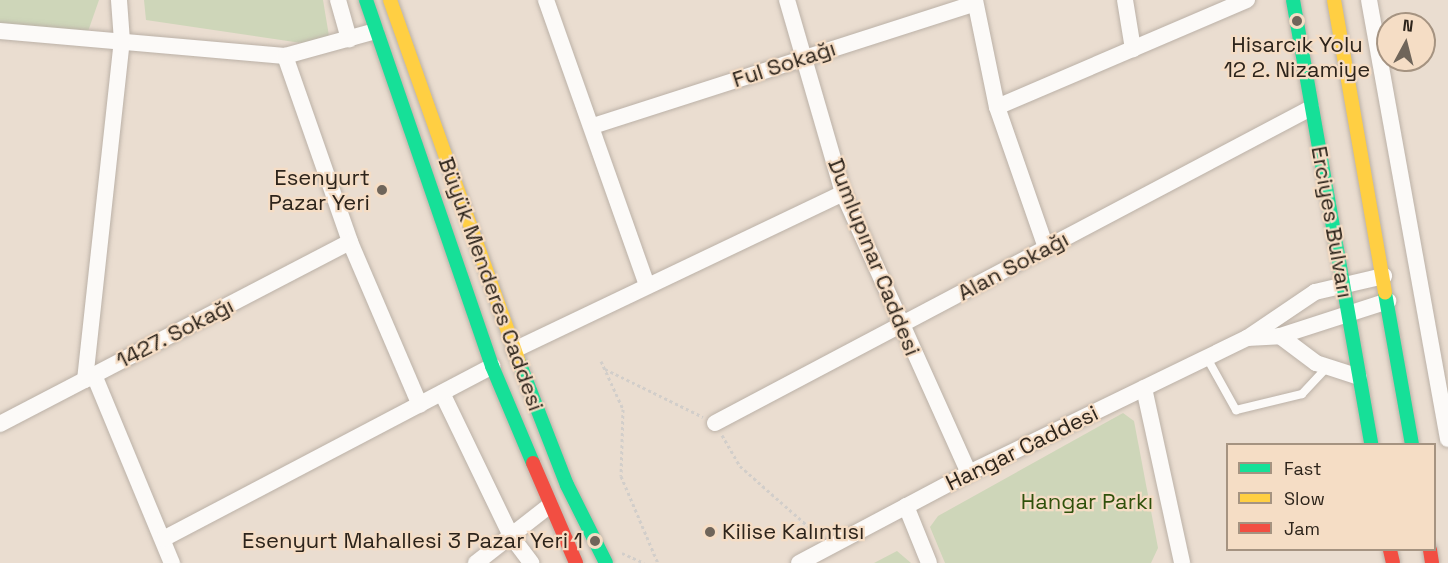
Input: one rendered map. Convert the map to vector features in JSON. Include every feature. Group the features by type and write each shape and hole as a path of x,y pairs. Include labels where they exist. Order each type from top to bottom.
{"main road":[{"name":"Büyük Menderes Caddesi","path":"366,0 492,366 549,506 576,563"},
{"name":"Büyük Menderes Caddesi","path":"390,0 514,350 567,485 606,563"},
{"name":"Erciyes Bulvarı","path":"1293,0 1371,443"},
{"name":"Erciyes Bulvarı","path":"1334,0 1412,443"}],"street":[{"path":"119,0 122,41 89,377 172,563"},
{"path":"338,0 349,39"},
{"path":"546,0 593,126 646,283"},
{"name":"Dumlupınar Caddesi","path":"787,0 843,193 900,327 969,473"},
{"path":"1125,0 1133,49"},
{"path":"998,107 1247,0"},
{"path":"1369,0 1448,439"},
{"path":"975,2 998,107 1046,248"},
{"name":"Ful Sokağı","path":"593,126 975,2"},
{"path":"0,31 285,56 376,31"},
{"path":"285,56 350,242 420,405"},
{"name":"Alan Sokağı","path":"715,423 1311,108"},
{"path":"514,350 646,283 843,193"},
{"name":"1427. Sokağı","path":"0,424 350,242"},
{"name":"Hangar Caddesi","path":"799,563 969,473 1247,338 1315,292 1384,276"},
{"name":"Hangar Caddesi","path":"1247,338 1280,336 1388,301"},
{"path":"1280,336 1326,368 1359,376"},
{"path":"163,539 492,366"},
{"path":"1144,388 1180,562"},
{"path":"442,393 511,536 531,563"},
{"path":"476,563 549,506"},
{"path":"906,506 929,563"}],"lane":[{"path":"1207,358 1236,410 1302,394 1326,368"}],"path":[{"path":"601,361 623,409 621,476 658,563"},
{"path":"605,369 715,423 740,466 809,527"}],"green space":[{"path":"0,0 99,0 85,40 0,33"},
{"path":"144,0 323,0 329,36 308,44 146,20"},
{"name":"Hangar Parkı","path":"1123,413 1134,421 1158,548 1151,563 945,563 930,527 938,516"},
{"path":"897,551 911,563 874,563"}],"traffic: fast":[{"path":"366,0 492,366 533,463"},
{"path":"1293,0 1371,443"},
{"path":"1385,293 1412,443"},
{"path":"519,362 567,485 606,563"}],"traffic: slow":[{"path":"390,0 519,362"},
{"path":"1334,0 1385,293"}],"traffic: jam":[{"path":"533,463 576,563"},
{"path":"1390,551 1393,563"},
{"path":"1430,551 1432,563"}],"place":[{"name":"Hisarcık Yolu 12 2. Nizamiye","path":"1297,21"},
{"name":"Esenyurt Pazar Yeri","path":"382,190"},
{"name":"Kilise Kalıntısı","path":"710,532"},
{"name":"Esenyurt Mahallesi 3 Pazar Yeri 1","path":"595,541"}]}
